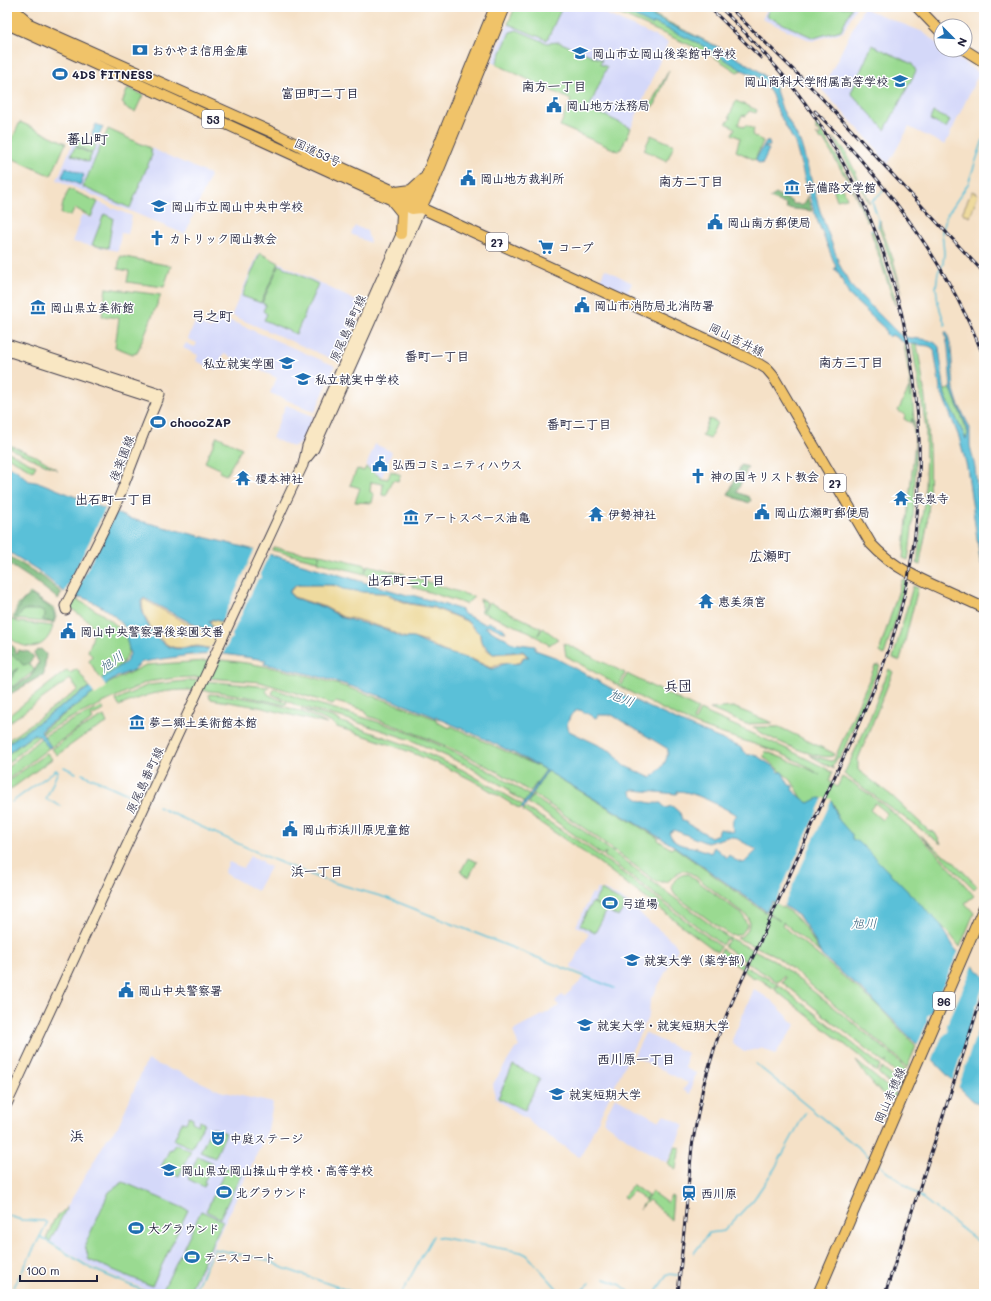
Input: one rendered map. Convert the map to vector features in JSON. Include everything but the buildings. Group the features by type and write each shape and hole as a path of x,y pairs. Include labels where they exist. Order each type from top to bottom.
{"main road":[{"path":"11,7 29,29"},
{"path":"416,206 426,176 495,7"},
{"path":"416,206 435,179 505,7"},
{"path":"917,7 933,24"},
{"name":"国道53号","path":"7,14 51,46 416,206"},
{"name":"国道53号","path":"7,24 29,29"},
{"path":"7,30 29,29"},
{"path":"973,55 984,62"},
{"path":"401,234 402,213 392,196 416,188 426,176"},
{"name":"原尾島番町線","path":"7,1104 195,699 302,464 307,446 401,234 416,206"},
{"name":"原尾島番町線","path":"302,464 314,449 416,206"},
{"name":"岡山吉井線","path":"416,206 747,358 767,369 875,548 888,561 903,570 984,608"},
{"path":"7,344 159,397"},
{"path":"7,351 159,397"},
{"name":"後楽園線","path":"66,607 116,503 138,452 142,436 159,397"},
{"name":"岡山赤穂線","path":"907,1094 983,908"},
{"name":"岡山赤穂線","path":"825,1294 880,1157 984,922"},
{"name":"岡山赤穂線","path":"818,1294 872,1176"}],"shaded area":[{"name":"岡山市立岡山後楽館中学校","path":"562,7 590,7 668,42 631,128 492,62 508,24 547,40"},
{"path":"768,7 856,7 843,32 812,41 762,19"},
{"name":"岡山商科大学附属高等学校","path":"863,8 923,32 933,40 933,58 957,58 979,73 945,145 909,127 888,164 877,149 822,90"},
{"name":"岡山市立岡山中央中学校","path":"108,129 209,174 210,177 184,234 57,180 76,135 101,146"},
{"path":"98,202 132,216 128,234 121,233 118,251 72,242 82,214 91,218"},
{"path":"355,226 367,231 370,243 351,234"},
{"path":"260,253 362,304 337,361 233,316 232,314 258,254"},
{"path":"605,269 632,283 628,292 600,280"},
{"name":"私立就実学園","path":"217,315 335,366 315,412 270,393 277,378 224,354 216,370 196,361 198,355 183,348 186,343 195,347 197,343 188,339 195,322 211,329"},
{"path":"286,405 313,416 301,443 292,447 272,438"},
{"path":"375,444 392,452 382,477 366,466"},
{"path":"250,856 263,861 263,863 270,867 257,891 224,873 229,862 243,868"},
{"name":"就実大学・就実短期大学","path":"597,889 604,890 621,898 634,907 647,920 674,942 678,949 650,1001 649,1015 581,1156 579,1157 529,1122 527,1118 521,1116 495,1098 493,1084 515,1049 519,1047 513,1031 559,1006 555,1001 562,995 564,997 581,981 585,975 572,969 571,966 589,933 576,926 592,893 595,894"},
{"path":"754,989 772,1001 796,1025 775,1054 761,1048 744,1052 733,1044 732,1040"},
{"name":"就実大学・就実短期大学","path":"645,1033 687,1053 685,1068 696,1073 690,1094 683,1090 688,1083 634,1056"},
{"name":"岡山県立岡山操山中学校・高等学校","path":"147,1060 174,1071 175,1070 220,1091 273,1103 268,1130 191,1294 157,1294 92,1267 50,1241 68,1205 108,1137 118,1126"},
{"path":"615,1097 659,1121 664,1114 684,1125 667,1163 636,1145 603,1121"}],"green space":[{"path":"515,7 562,7 547,40 508,24"},
{"path":"603,7 638,7 732,54 742,70 737,72 708,53"},
{"path":"770,7 852,7 841,30 814,38 766,16"},
{"path":"517,30 547,43 559,42 602,60 600,64 607,67 589,108 631,128 621,149 618,151 560,126 571,100 496,64 510,32"},
{"path":"872,45 912,64 916,71 885,130 851,93"},
{"path":"669,70 655,105 648,109"},
{"path":"128,88 143,95 135,112 124,107 125,104 122,103"},
{"path":"736,101 757,110 756,113 749,111 746,116 742,115 738,124 754,129 752,135 763,141 755,160 736,151 740,138 732,134 735,128 726,123 731,118 729,117"},
{"path":"933,112 950,120 946,128 930,120"},
{"path":"20,122 66,143 52,174 49,175 7,156 7,150"},
{"path":"816,122 840,162 869,221 867,222 853,190 823,139 821,140 816,134 819,136 821,135 818,130 816,131"},
{"path":"108,129 150,148 152,155 130,208 83,187"},
{"path":"651,135 674,145 667,161 644,150"},
{"path":"833,137 844,149 869,200 869,203"},
{"path":"79,138 96,145 92,153 76,146"},
{"path":"75,147 92,154 88,162 71,155"},
{"path":"831,182 844,191 847,198 837,200"},
{"path":"69,189 98,202 91,217 75,208 71,216 61,214 63,203"},
{"path":"776,194 794,204 801,206 805,203 807,196 812,211 786,208 787,205 770,198"},
{"path":"104,214 113,218 108,248 92,245"},
{"path":"880,220 881,227 893,259 902,293 879,228"},
{"path":"873,231 894,295 895,305 871,232"},
{"path":"260,253 279,263 261,303 242,296"},
{"path":"120,256 171,266 164,287 127,282 129,271 118,269"},
{"path":"279,265 318,284 296,334 264,320 267,314 263,311 266,305 262,303"},
{"path":"106,288 161,295 137,353 133,354 115,347 119,318 102,316"},
{"path":"904,344 906,344 910,371 915,441 912,418 911,423 904,419 905,415 898,411 909,388 910,397 910,381"},
{"path":"912,344 917,345 924,390 927,413 930,480 927,526 920,565 917,564 925,492 926,428"},
{"path":"951,389 968,434 966,439 945,395 944,390"},
{"path":"709,419 717,422 710,439 702,436"},
{"path":"217,436 242,448 226,475 219,472 220,469 205,462"},
{"path":"915,443 914,506 908,560 903,558"},
{"path":"7,444 38,457 58,470 13,450"},
{"path":"7,451 36,466 33,471 7,457"},
{"path":"741,465 748,467 737,492 749,497 751,500 749,503 728,495"},
{"path":"366,467 382,478 388,479 391,471 401,475 398,481 393,480 386,496 382,495 383,484 371,482 370,492 374,494 372,503 355,502 360,488 350,485 357,469 364,471"},
{"path":"273,547 297,552 319,554 319,558 320,554 366,565 365,572 368,565 398,573 398,579 400,573 405,574 396,582 318,562 319,559 317,561 272,550"},
{"path":"7,555 43,577 62,593 58,599 36,582 7,563"},
{"path":"409,576 474,597 466,604 413,587"},
{"path":"902,580 906,580 897,616 884,655 880,652 881,646"},
{"path":"913,586 918,588 900,661 893,658"},
{"path":"30,593 54,609 56,617 54,623 14,619 13,617 18,605"},
{"path":"32,595 51,609 54,613 53,622 42,620 45,613 39,610 23,610 19,617 15,617 23,601"},
{"path":"74,598 114,623 128,642 128,652 121,665 101,679 89,661 92,656 88,651 93,629 87,620 69,607"},
{"path":"480,599 487,602 484,611 489,602 541,628 538,635 543,628 558,639 549,645 530,632 482,612"},
{"path":"7,618 19,622 53,626 50,635 40,645 34,647 27,646 14,641 7,635"},
{"path":"7,642 15,648 14,651 17,653 18,650 29,652 34,657 28,664 23,665 19,660 7,652"},
{"path":"564,643 625,673 620,684 622,685 627,674 698,709 693,720 695,721 700,710 785,748 827,769 832,773 829,781 837,787 842,777 879,802 913,830 945,862 974,896 965,903 974,913 960,947 949,933 871,855 852,839 838,819 834,804 808,803 804,801 791,780 764,757 765,751 807,768 820,775 790,757 706,728 674,715 566,656","holes":["875,803 887,813 882,820 870,810"]},
{"path":"7,648 17,654 34,669 34,671 7,692"},
{"path":"41,649 46,654 44,674 7,696 7,677 18,668 9,682 13,688 30,677 39,663 34,653"},
{"path":"221,660 249,663 304,675 358,691 436,719 436,722 450,728 451,726 546,770 530,792 472,758 431,740 368,716 365,710 336,702 332,704 260,682 195,677 147,682 69,719 42,734 44,729 105,685 146,665"},
{"path":"880,665 840,758 838,757 832,767 834,769 809,755 831,761 834,760 875,666"},
{"path":"77,669 89,687 7,744 7,741 78,690 70,679 7,724 7,717 67,670 70,673"},
{"path":"889,669 893,672 858,759 858,770 892,796 928,830 935,833 941,844 844,774 868,723"},
{"path":"194,680 269,687 266,691 269,695 287,703 285,705 234,694 200,690 182,690 148,695 119,706 116,700 148,685"},
{"path":"274,689 384,724 430,741 481,766 529,795 525,802 510,793 508,789 466,765 411,740 344,718 298,706 272,694"},
{"path":"209,694 238,697 286,707 327,724 259,707 210,699"},
{"path":"102,707 104,710 91,716 93,719 51,747 44,736 71,721"},
{"path":"733,707 773,723 746,724 710,709"},
{"path":"301,709 333,717 342,722 412,747 463,770 523,805 520,809 476,782 454,771 388,744 337,727 334,724"},
{"path":"104,716 107,723 82,737 57,755 52,749 77,731"},
{"path":"753,727 779,727 833,753 834,755 828,757 819,756 794,748"},
{"path":"34,734 39,736 7,764 7,755"},
{"path":"41,738 49,748 7,780 7,768"},
{"path":"47,753 52,759 7,792 7,782"},
{"path":"547,771 658,838 658,840 671,849 674,847 759,908 780,921 767,911 774,902 790,912 802,923 820,953 783,922 782,925 875,1003 916,1046 907,1068 895,1055 776,956 737,938 746,933 749,924 748,917 695,876 683,871 677,873 667,882 657,882 591,833 533,794"},
{"path":"532,796 591,836 727,937 774,960 894,1056 906,1070 902,1078 885,1064 887,1061 884,1063 782,982 785,978 784,976 778,982 724,946 729,940 726,939 722,945 604,856 606,852 602,855 536,807 528,803"},
{"path":"525,808 575,839 625,874 721,947 717,952 598,862 523,811"},
{"path":"920,835 942,854 949,857 977,886 974,889"},
{"path":"468,858 477,862 469,877 462,874 461,871"},
{"path":"688,874 743,915 747,925 742,933 734,936 728,934 676,896 672,888 674,881 680,876"},
{"path":"601,890 626,904 618,917 607,910 595,933 580,925 592,902 601,907 594,902"},
{"path":"722,949 746,967 778,984 774,989 760,979 752,977 720,953"},
{"path":"779,985 881,1066 876,1072 858,1055 775,990"},
{"path":"856,1061 896,1094 892,1100 876,1088"},
{"path":"513,1065 540,1078 525,1110 498,1098"},
{"path":"882,1068 900,1083 897,1091 878,1073"},
{"path":"189,1116 193,1118 192,1122 198,1125 199,1121 204,1123 192,1148 174,1140 182,1122 186,1123"},
{"path":"212,1127 226,1133 215,1158 200,1152"},
{"path":"175,1144 191,1151 179,1176 161,1167 170,1149 172,1150"},
{"path":"675,1147 680,1148 676,1169 668,1164"},
{"path":"198,1156 213,1163 204,1182 206,1183 204,1187 188,1179"},
{"name":"北グラウンド","path":"227,1167 242,1173 220,1218 206,1211"},
{"name":"大グラウンド","path":"123,1182 188,1210 152,1286 89,1260 85,1245 109,1192"},
{"path":"633,1185 648,1196 645,1200 633,1191 626,1199 623,1197"},
{"path":"652,1192 667,1203 671,1196 673,1197 671,1220 649,1200 639,1210"},
{"path":"67,1207 50,1241 46,1239 54,1220"},
{"name":"テニスコート","path":"201,1211 223,1221 188,1294 161,1294"}],"sand":[{"path":"972,191 978,194 970,217 962,213"},
{"path":"297,585 330,585 371,593 385,593 388,596 409,604 434,608 466,621 480,634 484,646 493,654 523,652 528,657 523,657 520,662 514,664 502,663 491,668 472,659 461,658 441,650 426,642 413,638 406,638 385,628 343,617 325,607 294,597 290,593 291,590"},
{"path":"143,599 186,623 209,631 212,629 210,622 212,620 217,620 224,625 214,647 208,648 198,646 177,648 165,643 154,632 146,619 142,605"}],"water":[{"path":"615,7 633,7 718,47 759,71 771,82 775,87 782,109 801,144 820,211 840,266 852,287 898,333 908,338 925,339 935,343 939,347 945,395 966,439 968,434 967,428 951,389 948,348 945,332 947,332 951,348 954,390 958,403 970,428 970,446 975,467 979,509 984,511 984,513 979,512 984,550 984,571 980,560 967,467 959,437 940,389 934,349 929,346 905,343 892,335 889,337 886,334 885,329 849,295 837,270 834,270 836,267 814,212 795,143 778,112 772,95 766,85 756,76 742,70 698,43 654,23 652,25"},
{"path":"96,124 103,127 97,140 93,137 92,133"},
{"path":"766,141 769,142 770,146 764,147 769,149 762,164 757,162 756,159"},
{"path":"66,167 84,175 80,185 62,177"},
{"name":"旭川","path":"7,467 15,469 29,481 41,483 128,518 255,550 462,610 464,614 485,624 488,622 503,628 506,632 500,631 493,627 485,627 506,638 511,643 535,646 535,650 552,656 629,698 740,747 748,755 754,754 779,772 782,772 789,785 793,786 792,790 807,802 809,803 819,798 832,801 838,819 852,835 852,839 859,842 941,925 955,949 984,976 984,1104 975,1102 971,1099 871,998 822,956 811,934 799,916 783,905 772,901 766,911 674,846 547,771 523,809 521,808 546,770 444,721 373,693 300,672 264,664 266,660 224,654 190,655 142,662 133,670 117,677 43,728 41,732 51,747 49,748 39,736 34,734 7,754 7,744 126,662 130,654 126,636 130,634 108,611 88,600 81,597 78,598 63,591 36,569 7,551","holes":["296,585 334,585 343,589 385,593 409,603 433,607 466,620 480,634 481,641 493,654 523,651 529,657 524,657 520,663 506,663 491,669 470,659 441,651 413,638 403,638 385,629 343,618 325,608 294,598 290,594 290,590","144,598 195,625 209,630 212,626 209,622 212,619 225,623 213,649 202,647 176,649 160,641 150,629 143,615 141,601","580,710 596,718 598,715 612,715 668,749 665,762 651,778 623,765 613,752 569,731 567,724 571,715","634,790 677,794 677,791 691,793 737,815 733,819 732,827 734,830 733,832 720,829 718,834 711,837 682,820 680,813 672,806 665,808 661,803 644,802 633,795 630,791","674,830 707,843 728,837 734,837 757,850 744,863 735,860 729,855 727,858 714,847 711,853 679,844 669,833"]}],"pier":[{"path":"106,507 116,511 73,598 64,594"},
{"path":"255,548 270,553 260,574 261,578 258,579 232,635 233,638 230,640 222,656 205,657 210,647 215,643 224,625 221,623"},
{"path":"100,677 107,687 95,695 88,685"},
{"path":"823,798 832,799 783,907 775,903"},
{"path":"959,950 974,964 947,1025 948,1032 942,1037 932,1061 917,1046 927,1023 927,1016 932,1012"},
{"path":"984,983 984,1010 958,1089 952,1082"}],"waterway":[{"path":"945,325 938,303 936,287 938,272 943,264 944,253 942,232 947,215 968,184 983,140"},
{"path":"878,227 879,221 872,201 883,191"},
{"path":"64,767 76,773"},
{"path":"12,802 56,770 58,771 46,799 61,806"},
{"path":"82,774 137,798"},
{"path":"158,807 272,859 321,879 387,898 614,988"},
{"path":"756,1064 872,1159"},
{"path":"694,1253 709,1233 724,1231 754,1199 775,1168 805,1113"},
{"path":"878,1164 984,1246"},
{"path":"7,1215 21,1220 44,1221 47,1223 14,1287"},
{"path":"401,1294 433,1236"},
{"path":"41,1237 90,1268 151,1294"},
{"path":"438,1237 521,1252 527,1255 562,1294"},
{"path":"193,1294 214,1249 268,1260 283,1268 358,1294"},
{"path":"655,1294 667,1274 678,1275"},
{"path":"605,1279 621,1285 632,1294"},
{"path":"578,1294 590,1283"}],"railway":[{"path":"709,7 761,58"},
{"path":"678,1294 692,1146 703,1087 720,1030 730,1005 860,721 884,663 905,594 916,522 919,450 914,378 900,307 878,238 848,172 810,110 767,57 720,7"},
{"path":"729,7 817,93 984,273"},
{"path":"815,111 878,180 917,232 950,285 970,323 984,357"},
{"path":"885,1294 984,990"}],"place":[{"name":"おかやま信用金庫","path":"140,50"},
{"name":"岡山市立岡山後楽館中学校","path":"580,53"},
{"name":"4DS FITNESS","path":"60,74"},
{"name":"岡山商科大学附属高等学校","path":"900,81"},
{"name":"岡山地方法務局","path":"554,105"},
{"name":"岡山地方裁判所","path":"468,178"},
{"name":"吉備路文学館","path":"792,187"},
{"name":"岡山市立岡山中央中学校","path":"159,206"},
{"name":"岡山南方郵便局","path":"715,222"},
{"name":"カトリック岡山教会","path":"157,238"},
{"name":"コープ","path":"546,247"},
{"name":"岡山市消防局北消防署","path":"582,305"},
{"name":"岡山県立美術館","path":"38,307"},
{"name":"私立就実学園","path":"287,363"},
{"name":"私立就実中学校","path":"303,379"},
{"name":"chocoZAP","path":"158,422"},
{"name":"弘西コミュニティハウス","path":"380,464"},
{"name":"神の国キリスト教会","path":"698,476"},
{"name":"榎本神社","path":"243,478"},
{"name":"長泉寺","path":"901,498"},
{"name":"岡山広瀬町郵便局","path":"762,512"},
{"name":"伊勢神社","path":"596,514"},
{"name":"アートスペース油亀","path":"411,517"},
{"name":"恵美須宮","path":"706,601"},
{"name":"岡山中央警察署後楽園交番","path":"68,631"},
{"name":"夢二郷土美術館本館","path":"137,722"},
{"name":"岡山市浜川原児童館","path":"290,829"},
{"name":"弓道場","path":"610,903"},
{"name":"就実大学（薬学部）","path":"632,960"},
{"name":"岡山中央警察署","path":"126,990"},
{"name":"就実大学・就実短期大学","path":"585,1025"},
{"name":"就実短期大学","path":"557,1094"},
{"name":"中庭ステージ","path":"218,1138"},
{"name":"岡山県立岡山操山中学校・高等学校","path":"169,1170"},
{"name":"北グラウンド","path":"224,1192"},
{"name":"西川原","path":"689,1193"},
{"name":"大グラウンド","path":"136,1228"},
{"name":"テニスコート","path":"192,1257"}],"district":[{"name":"南方一丁目","path":"554,85"},
{"name":"富田町二丁目","path":"320,92"},
{"name":"蕃山町","path":"87,138"},
{"name":"南方二丁目","path":"691,180"},
{"name":"弓之町","path":"212,315"},
{"name":"番町一丁目","path":"437,355"},
{"name":"南方三丁目","path":"851,361"},
{"name":"番町二丁目","path":"579,423"},
{"name":"出石町一丁目","path":"114,498"},
{"name":"広瀬町","path":"770,555"},
{"name":"出石町二丁目","path":"406,579"},
{"name":"兵団","path":"678,685"},
{"name":"浜一丁目","path":"317,870"},
{"name":"西川原一丁目","path":"636,1058"},
{"name":"浜","path":"77,1135"}]}
